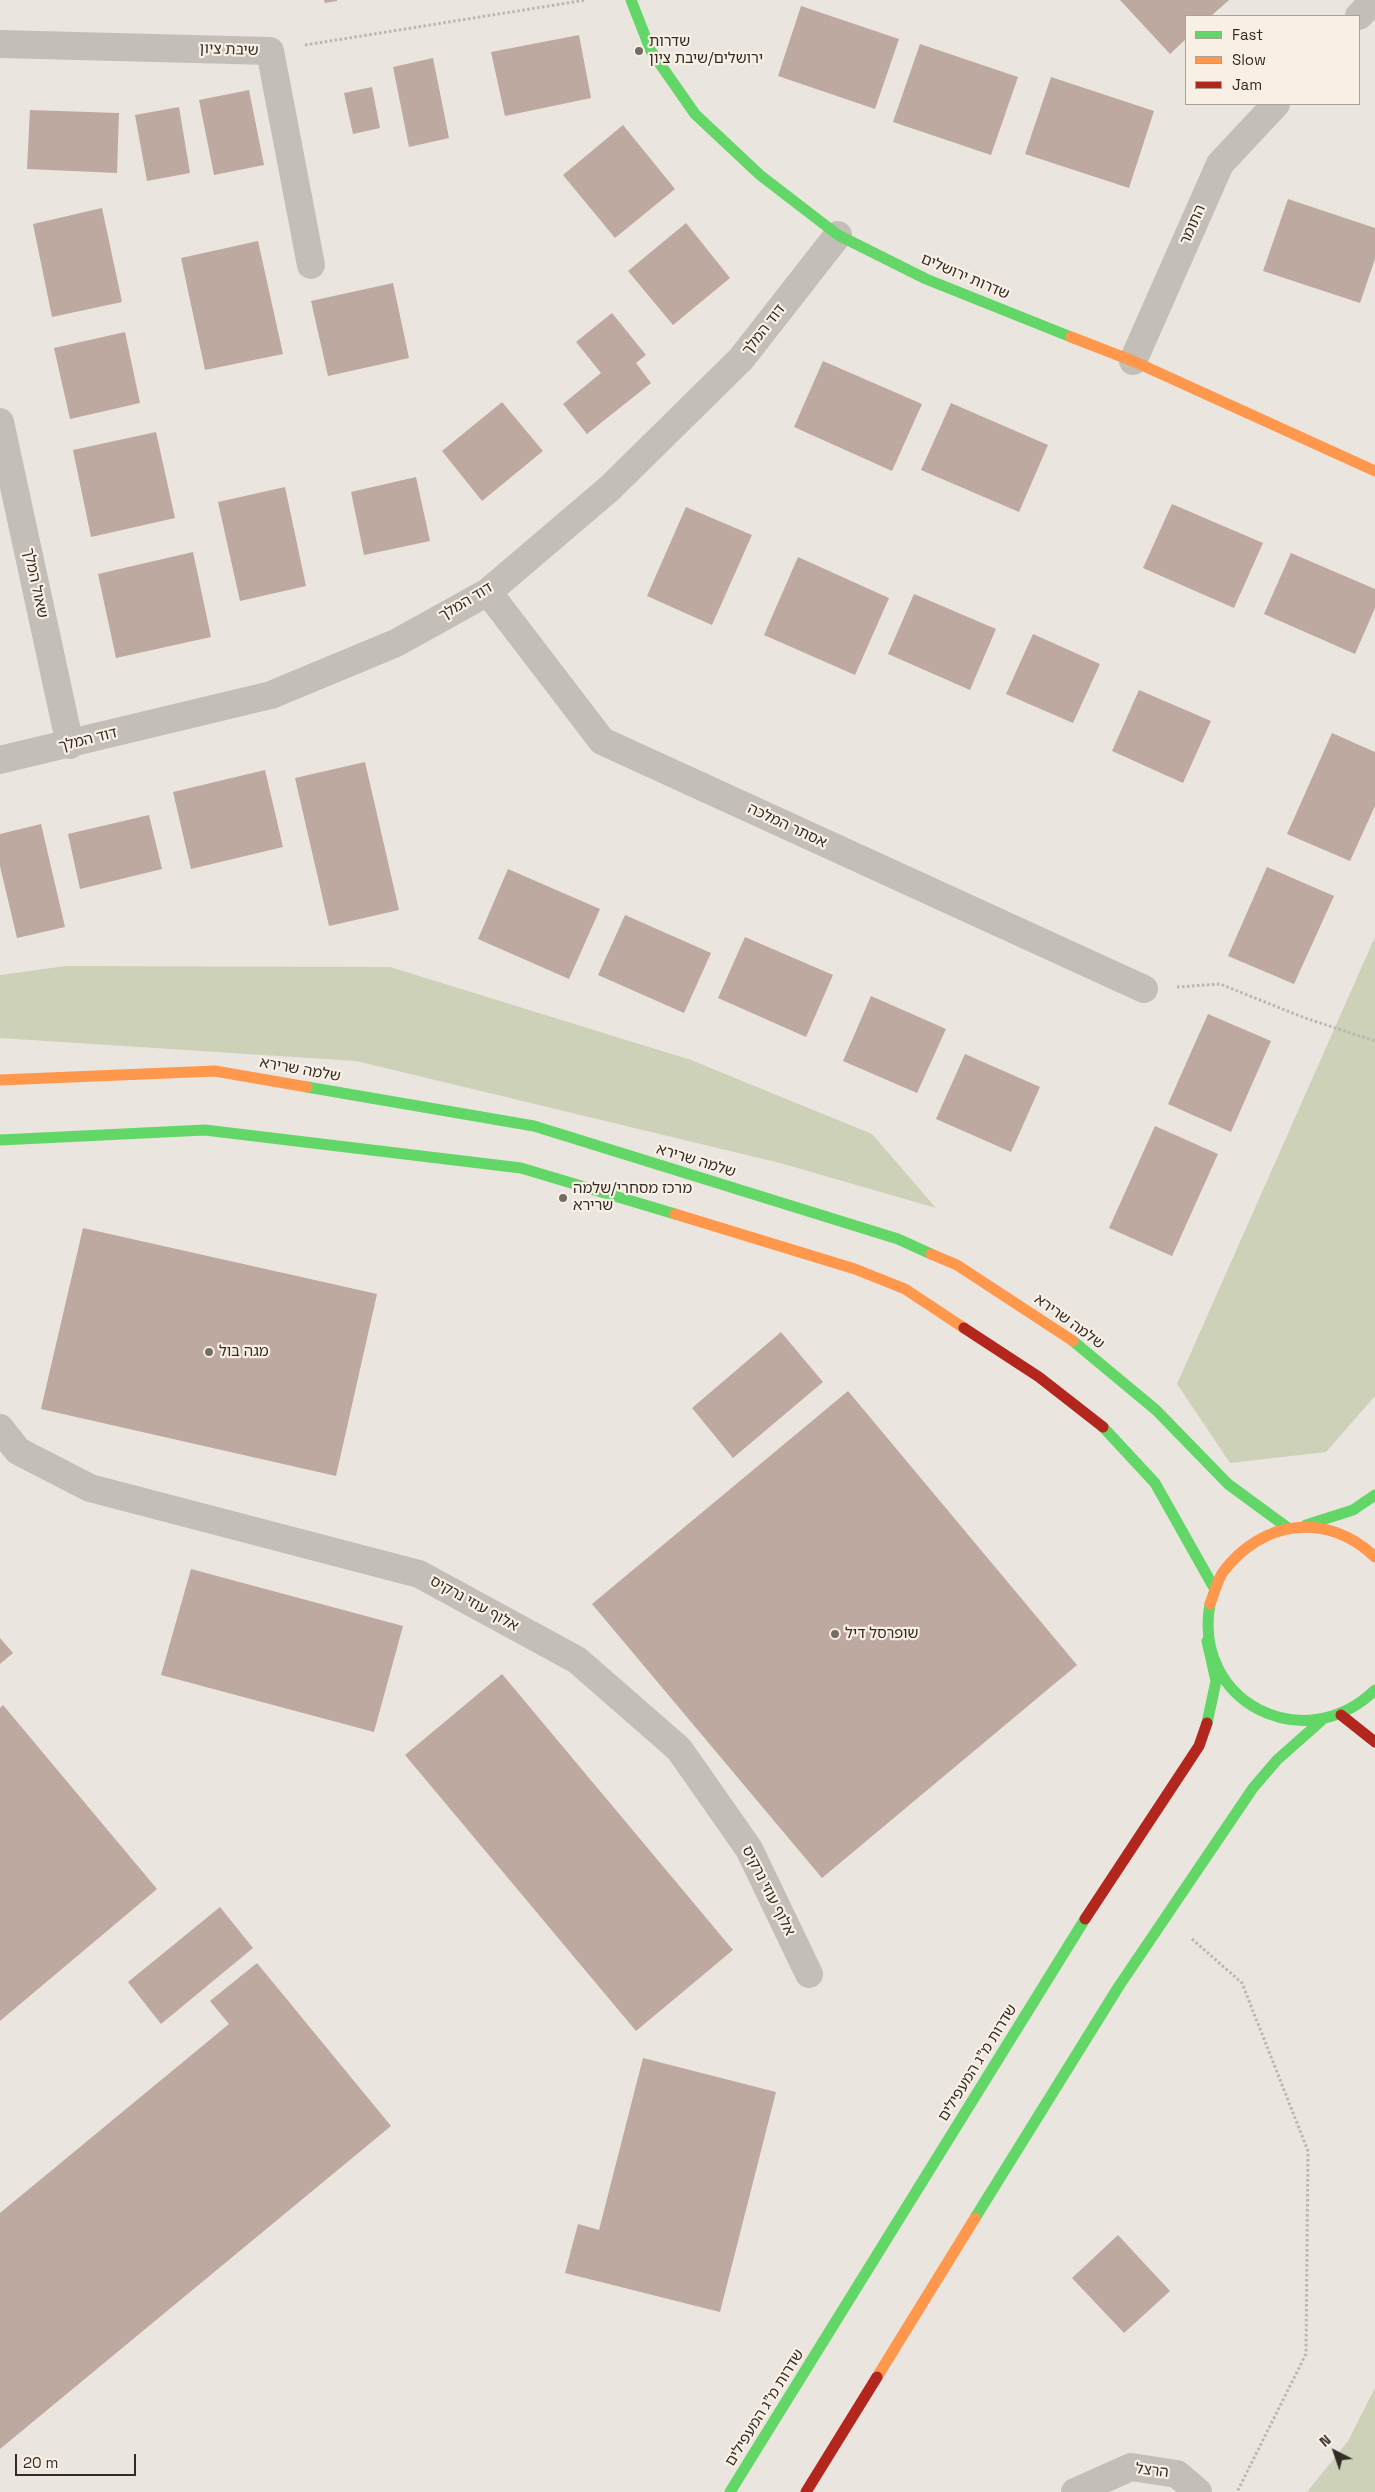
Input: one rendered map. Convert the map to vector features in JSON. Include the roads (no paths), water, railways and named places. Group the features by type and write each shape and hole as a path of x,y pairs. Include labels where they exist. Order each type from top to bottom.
{"street":[{"name":"שדרות ירושלים","path":"631,0 651,51 695,114 760,175 838,235 926,279 1132,361 1375,470"},
{"path":"1360,15 1374,0"},
{"name":"שיבת ציון","path":"0,44 270,51 311,266"},
{"name":"התומר","path":"1132,361 1220,164 1275,105"},
{"name":"דוד המלך","path":"0,760 272,694 396,643 488,592 610,488 741,359 838,235"},
{"name":"שאול המלך","path":"0,422 70,744"},
{"name":"אסתר המלכה","path":"488,592 602,741 1144,989"},
{"name":"שלמה שרירא","path":"0,1080 215,1071 534,1126 898,1239 957,1265 1070,1339 1156,1410 1228,1484 1288,1528"},
{"path":"0,1140 205,1130 521,1168 855,1269 905,1289 1040,1377 1097,1422 1121,1445 1155,1483 1178,1519 1213,1586"},
{"name":"אלוף עוזי נרקיס","path":"0,1428 18,1451 90,1488 419,1574 577,1660 679,1749 750,1849 809,1974"},
{"path":"1375,1495 1353,1510 1304,1526 1265,1534 1243,1548 1226,1565 1213,1586 1207,1614 1207,1641 1217,1670 1236,1695 1260,1713 1290,1722 1321,1721 1341,1715 1366,1700 1375,1690"},
{"path":"1304,1526 1329,1529 1351,1538 1375,1557"},
{"name":"שדרות מ\"ג המעפילים","path":"730,2492 1064,1951 1199,1746 1210,1713 1216,1681 1207,1641"},
{"path":"1341,1715 1375,1742"},
{"path":"806,2492 1119,1986 1253,1788 1277,1760 1321,1721"},
{"name":"הרצל","path":"1075,2492 1131,2467 1178,2474 1198,2492"}],"place":[{"name":"שדרות ירושלים/שיבת ציון","path":"639,51"},
{"name":"מרכז מסחרי/שלמה שרירא","path":"563,1198"},
{"name":"מגה בול","path":"209,1352"},
{"name":"שופרסל דיל","path":"835,1634"}]}
